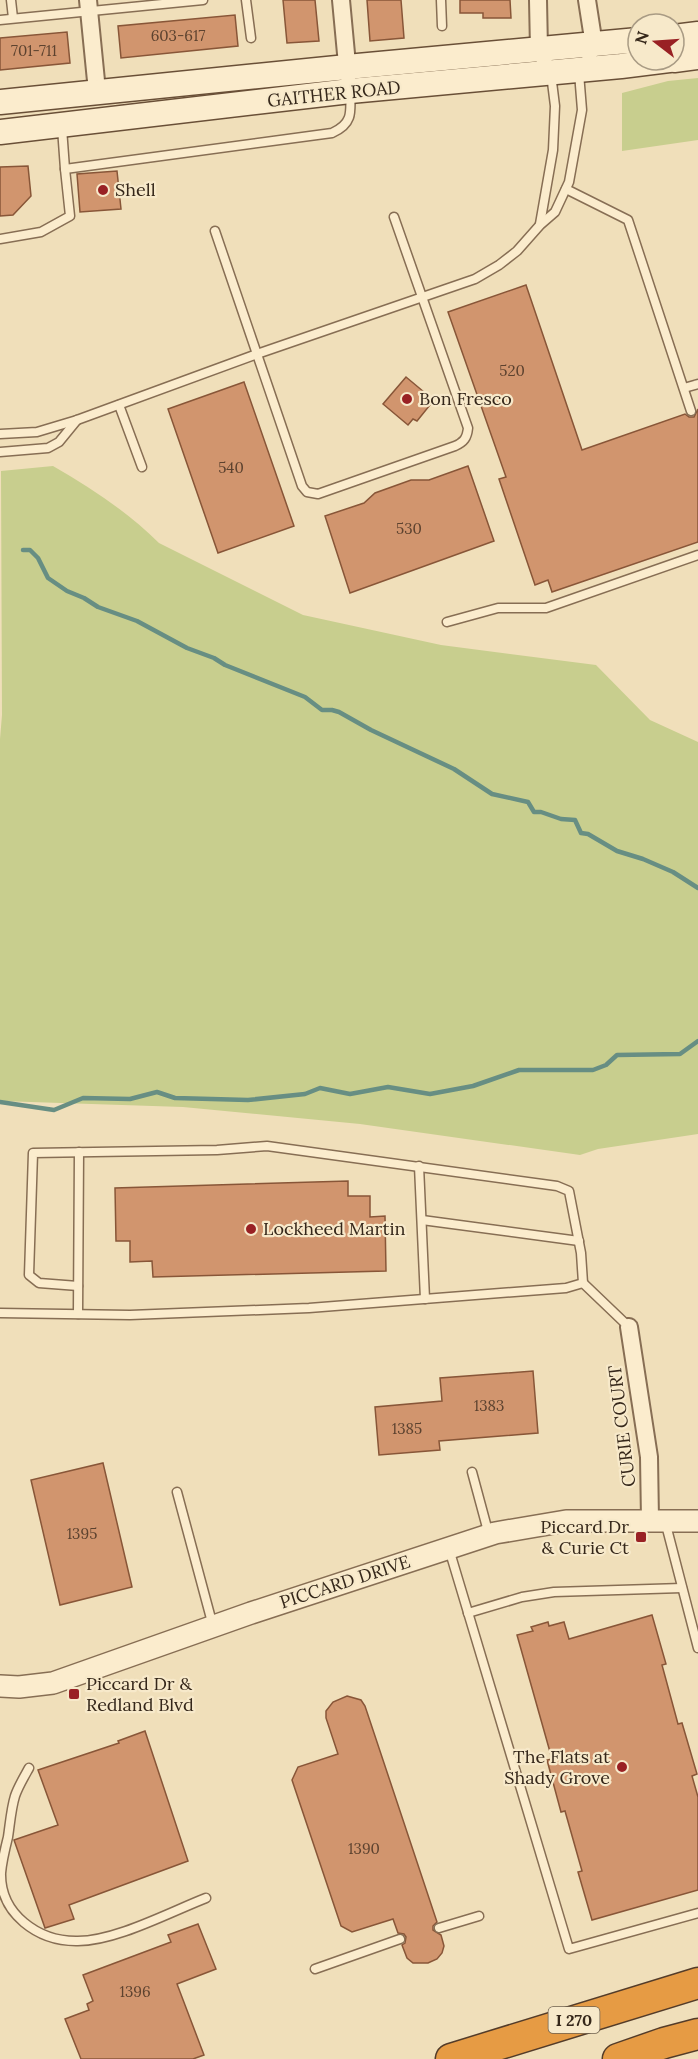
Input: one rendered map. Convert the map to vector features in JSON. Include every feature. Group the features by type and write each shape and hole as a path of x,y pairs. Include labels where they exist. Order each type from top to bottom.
{"highway":[{"name":"I 270","path":"451,2059 698,1983"},
{"path":"618,2059 698,2034"}],"main road":[{"name":"GAITHER ROAD","path":"0,102 626,41"},
{"name":"GAITHER ROAD","path":"0,132 350,91 626,64"}],"street":[{"path":"341,0 350,91"},
{"path":"538,0 539,49 551,72"},
{"path":"579,69 594,45 587,0"},
{"path":"88,6 97,91"},
{"name":"CURIE COURT","path":"629,1327 657,1521"},
{"name":"PICCARD DRIVE","path":"0,1686 19,1687 53,1683 213,1626 489,1535 566,1521 698,1521"}],"lane":[{"path":"11,0 13,18"},
{"path":"0,20 88,6 202,0"},
{"path":"246,0 250,38"},
{"path":"441,0 442,26"},
{"path":"0,434 37,432 77,420 257,354 475,279 499,265 555,212 569,182 582,110 579,69"},
{"path":"540,225 553,150 555,106 551,72"},
{"path":"65,169 332,133 341,129 348,122 351,110 350,91"},
{"path":"0,239 40,232 70,216 62,126"},
{"path":"566,189 628,220 691,411"},
{"path":"215,231 304,490 318,494 455,446 467,437 468,428 394,217"},
{"path":"684,388 698,384"},
{"path":"118,405 142,467"},
{"path":"0,452 48,448 59,442 77,420"},
{"path":"447,622 498,608 546,608 698,555"},
{"path":"78,1286 39,1283 29,1275 33,1153 217,1150 267,1146 557,1186 569,1191 579,1241 583,1283 629,1327"},
{"path":"78,1314 79,1152"},
{"path":"419,1166 425,1299"},
{"path":"422,1220 579,1241"},
{"path":"0,1313 130,1315 309,1308 566,1288 583,1283"},
{"path":"472,1472 489,1535"},
{"path":"177,1492 213,1626"},
{"path":"657,1521 682,1588 698,1648"},
{"path":"449,1548 569,1949 698,1913"},
{"path":"468,1613 522,1597 554,1592 682,1588"},
{"path":"29,1768 15,1795 2,1858 1,1874 2,1888 10,1911 28,1928 50,1937 75,1942 98,1939 127,1930 206,1898"},
{"path":"439,1928 478,1916"},
{"path":"315,1969 400,1940"}],"green space":[{"path":"698,78 698,140 622,151 622,93 668,81"},
{"path":"53,466 109,501 159,543 303,615 441,645 596,665 650,720 698,742 698,1134 598,1149 580,1155 360,1124 183,1107 0,1101 1,471"}],"building":[{"path":"283,0 315,0 319,41 287,43"},
{"path":"367,0 401,0 404,38 370,41"},
{"path":"460,0 510,0 511,18 483,18 483,13 460,13"},
{"path":"235,15 238,46 121,58 118,26"},
{"path":"67,32 70,63 0,70 0,38"},
{"path":"28,166 31,196 13,215 0,216 0,167"},
{"path":"117,171 121,209 80,212 77,174"},
{"path":"526,285 582,450 685,414 694,417 698,409 698,542 552,592 548,580 535,585 499,479 506,477 448,312"},
{"name":"Bon Fresco","path":"406,377 430,397 426,402 430,405 417,421 413,419 408,425 383,404"},
{"path":"244,382 294,526 218,553 168,409"},
{"path":"468,466 494,541 350,593 325,516 364,503 375,493 411,480 429,480"},
{"name":"Lockheed Martin","path":"348,1181 348,1196 370,1196 370,1217 385,1216 386,1271 153,1277 152,1261 130,1262 130,1241 116,1241 115,1188"},
{"path":"533,1371 538,1433 439,1441 440,1450 379,1455 375,1407 442,1401 440,1378"},
{"path":"103,1463 132,1587 60,1605 31,1480"},
{"name":"The Flats at Shady Grove","path":"652,1615 666,1664 662,1665 678,1724 682,1723 697,1774 692,1776 698,1797 698,1890 592,1920 578,1872 582,1871 565,1811 561,1812 547,1760 552,1759 517,1635 533,1631 531,1627 548,1622 549,1626 564,1622 569,1639"},
{"path":"347,1696 361,1700 365,1706 437,1922 433,1930 441,1935 444,1946 442,1953 437,1959 428,1963 413,1963 407,1958 402,1945 406,1937 398,1933 393,1919 352,1932 341,1926 292,1780 298,1767 338,1754 326,1718 326,1711 333,1702"},
{"path":"145,1731 188,1861 69,1905 74,1919 45,1928 14,1840 58,1825 38,1770 119,1743 118,1741"},
{"path":"198,1924 216,1969 177,1984 204,2055 193,2059 81,2059 65,2019 89,2010 87,2004 93,2001 83,1975 171,1942 168,1935"}],"waterway":[{"path":"23,550 30,550 38,558 48,578 98,607 137,621 187,648 305,697 322,710 339,712 371,730 454,769 492,794 528,802 534,812 575,820 581,833 588,834 617,851 673,872 698,888"},
{"path":"0,1102 54,1110 83,1098 130,1099 157,1092 175,1098 248,1100 305,1094 320,1088 350,1094 388,1087 430,1094 473,1086 519,1070 593,1070 606,1065 617,1055 680,1054 698,1041"}],"place":[{"name":"Shell","path":"103,190"},
{"name":"Bon Fresco","path":"407,399"},
{"name":"Lockheed Martin","path":"251,1229"},
{"name":"Piccard Dr & Curie Ct","path":"641,1537"},
{"name":"Piccard Dr & Redland Blvd","path":"74,1694"},
{"name":"The Flats at Shady Grove","path":"622,1767"}]}
